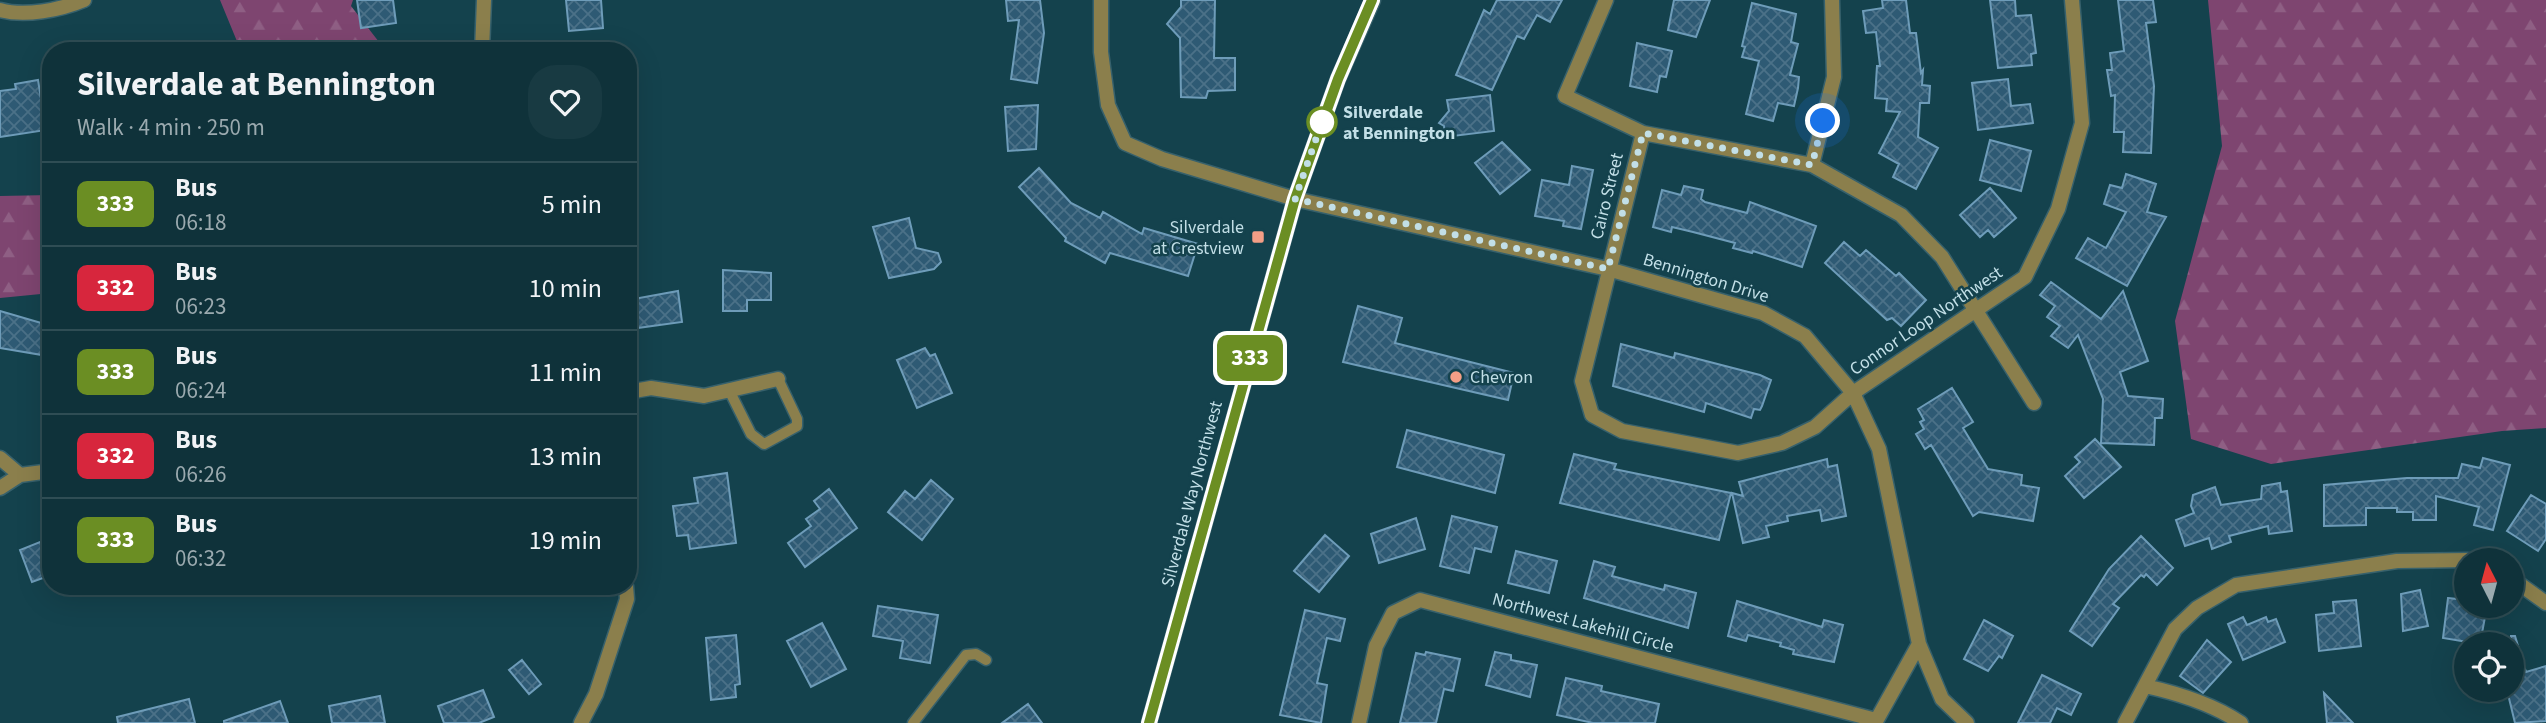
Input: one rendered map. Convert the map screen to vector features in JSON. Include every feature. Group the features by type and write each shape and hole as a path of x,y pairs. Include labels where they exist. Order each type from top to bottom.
{"main road":[{"name":"Silverdale Way Northwest","path":"1149,723 1295,199 1338,79 1373,0"}],"street":[{"path":"0,10 35,12 84,0"},
{"path":"482,42 484,0"},
{"name":"Bennington Drive","path":"1101,0 1101,52 1108,105 1125,143 1162,159 1295,199 1608,269 1763,313 1805,336 1853,393 1879,449 1919,644 1942,699 1967,723"},
{"path":"1606,0 1565,96 1643,133 1812,165 1901,215 1942,257 2034,403"},
{"path":"1812,165 1833,78 1832,0"},
{"name":"Connor Loop Northwest","path":"1853,393 1977,312 2025,277 2058,209 2082,123 2072,0"},
{"name":"Cairo Street","path":"1643,133 1582,381 1592,415 1622,430 1738,453 1782,443 1815,427 1853,393"},
{"path":"637,390 651,388 704,396 778,379"},
{"path":"0,458 20,475"},
{"path":"0,488 20,475 42,472"},
{"path":"2125,723 2175,629 2197,608 2236,585 2396,561 2454,560"},
{"path":"2524,587 2546,603"},
{"path":"581,723 596,694 627,595"},
{"name":"Northwest Lakehill Circle","path":"1359,723 1376,646 1393,613 1420,600 1876,722"},
{"path":"1876,722 1919,644"},
{"path":"2145,686 2217,710 2241,723"}],"lane":[{"path":"729,390 751,435 764,444 797,426 797,419 778,379"},
{"path":"913,723 966,655 976,654 986,660"}],"green space":[{"path":"220,0 353,0 351,6 379,42 237,42"},
{"path":"2208,0 2546,0 2546,428 2502,431 2271,464 2191,439 2175,321 2222,146"},
{"path":"42,195 42,294 0,298 0,196"}],"building":[{"path":"357,0 393,0 396,23 361,28"},
{"path":"566,0 601,0 603,28 569,31"},
{"path":"1006,0 1040,0 1044,33 1037,83 1011,79 1019,20 1008,21"},
{"path":"1181,0 1215,0 1214,58 1235,58 1235,90 1208,91 1206,98 1181,97 1180,38 1167,24 1181,7"},
{"path":"1497,0 1562,0 1550,22 1537,15 1524,39 1517,36 1492,90 1456,75 1484,10 1490,14"},
{"path":"1674,0 1710,0 1696,37 1668,30"},
{"path":"1882,0 1906,0 1910,33 1916,33 1921,73 1923,70 1922,85 1930,86 1929,103 1920,103 1918,137 1938,148 1916,189 1893,177 1899,164 1879,153 1900,112 1886,111 1887,99 1875,98 1877,66 1880,66 1876,32 1866,33 1863,11 1883,8"},
{"path":"1990,0 2015,0 2016,16 2031,15 2036,53 2031,54 2032,65 1998,68"},
{"path":"2118,0 2153,0 2156,22 2146,23 2154,86 2151,153 2123,152 2124,132 2114,132 2115,95 2111,96 2107,70 2112,70 2110,53 2124,51"},
{"path":"1752,3 1796,14 1791,42 1798,44 1790,75 1799,77 1798,88 1794,106 1778,103 1773,121 1746,114 1759,61 1742,57"},
{"path":"1637,43 1672,51 1666,77 1660,76 1657,92 1630,86"},
{"path":"2008,79 2011,106 2030,104 2033,123 1978,130 1972,83"},
{"path":"38,80 42,131 0,137 0,91 16,89 15,84"},
{"path":"1490,95 1494,131 1445,137 1444,126 1439,123 1449,111 1447,100"},
{"path":"1038,105 1036,149 1008,151 1005,107"},
{"path":"1990,140 2031,151 2021,191 1980,180"},
{"path":"1502,142 1530,170 1500,194 1475,163"},
{"path":"1572,166 1593,170 1581,229 1563,226 1564,221 1535,216 1542,180 1569,185"},
{"path":"1039,168 1071,203 1100,218 1103,212 1142,234 1144,228 1198,244 1188,276 1110,253 1105,263 1065,241 1066,238 1019,187"},
{"path":"2126,174 2156,184 2147,212 2166,217 2127,286 2076,258 2088,238 2106,248 2126,212 2104,204 2110,185 2122,188"},
{"path":"1684,186 1703,190 1701,199 1705,202 1747,213 1750,202 1816,226 1802,267 1753,251 1752,253 1733,248 1735,243 1672,227 1671,232 1653,227 1662,190 1681,195"},
{"path":"1990,188 2016,218 1994,237 1988,230 1980,237 1960,215"},
{"path":"909,218 916,248 938,253 941,262 934,269 889,278 873,227"},
{"path":"1844,242 1860,256 1866,250 1896,276 1899,273 1926,300 1901,326 1892,318 1887,320 1825,263"},
{"path":"723,270 771,273 771,300 747,300 747,311 723,311"},
{"path":"2051,282 2101,319 2123,291 2148,361 2120,372 2128,396 2163,399 2162,418 2155,418 2154,445 2101,443 2103,399 2078,335 2068,348 2051,336 2060,326 2047,317 2055,306 2040,295"},
{"path":"678,291 682,322 637,328 637,298"},
{"path":"1358,306 1402,318 1395,343 1514,373 1508,400 1343,362"},
{"path":"0,311 42,323 42,355 0,348"},
{"path":"1621,344 1674,358 1675,353 1771,380 1760,410 1754,409 1751,418 1706,403 1704,412 1613,386"},
{"path":"925,348 930,356 935,354 952,393 917,408 897,360"},
{"path":"1952,388 1973,422 1963,428 1988,469 2022,475 2021,485 2039,488 2033,521 1979,512 1973,516 1931,445 1925,449 1916,434 1924,429 1920,422 1924,420 1918,409"},
{"path":"1407,430 1504,455 1495,493 1397,467"},
{"path":"2095,439 2121,467 2084,498 2065,476 2080,462 2075,457"},
{"path":"1574,454 1616,464 1614,469 1731,493 1719,540 1560,503"},
{"path":"2483,458 2510,465 2493,530 2474,525 2479,507 2436,496 2436,520 2413,520 2413,512 2397,512 2397,508 2366,508 2366,525 2324,526 2324,485 2407,478 2458,478 2462,464 2480,468"},
{"path":"1827,459 1828,467 1837,465 1846,516 1822,521 1820,510 1787,516 1788,521 1766,526 1769,537 1743,543 1732,493 1743,496 1739,482"},
{"path":"727,473 736,543 690,549 688,535 677,536 673,506 698,503 694,478"},
{"path":"931,480 953,499 922,540 888,512 905,491 915,499"},
{"path":"2280,483 2281,492 2287,491 2292,531 2269,534 2268,526 2229,536 2231,542 2212,549 2209,538 2185,546 2176,520 2194,513 2191,506 2193,495 2215,487 2221,505 2261,499 2262,486"},
{"path":"829,489 857,528 805,567 788,543 811,526 806,519 820,509 814,501"},
{"path":"2531,495 2546,504 2546,539 2538,551 2507,531"},
{"path":"1452,516 1497,527 1491,552 1475,548 1469,573 1440,566"},
{"path":"1416,518 1425,549 1379,563 1371,534"},
{"path":"1325,535 1349,556 1319,592 1294,571"},
{"path":"2141,536 2173,568 2157,585 2146,574 2144,577 2141,575 2113,604 2119,608 2092,646 2070,631 2109,569"},
{"path":"42,541 42,578 32,582 20,550"},
{"path":"1516,551 1557,561 1549,593 1508,583"},
{"path":"1594,561 1615,567 1612,576 1664,590 1665,585 1696,593 1688,628 1584,598"},
{"path":"2420,590 2428,626 2403,631 2401,594"},
{"path":"2448,598 2454,599 2454,618 2485,618 2482,632 2454,632 2454,640 2443,638"},
{"path":"2356,600 2361,646 2319,651 2316,615 2334,613 2333,602"},
{"path":"1737,601 1822,627 1824,620 1843,625 1834,662 1793,654 1794,650 1780,646 1781,643 1748,635 1746,641 1728,636"},
{"path":"878,606 938,615 930,663 900,658 903,641 873,636"},
{"path":"1305,610 1345,619 1340,641 1327,638 1317,683 1327,685 1321,723 1280,715"},
{"path":"2243,617 2247,625 2266,617 2268,622 2276,619 2285,642 2243,660 2228,624"},
{"path":"1984,620 2013,636 2002,658 1999,656 1988,671 1964,659"},
{"path":"822,623 846,669 811,687 787,641"},
{"path":"736,635 740,684 735,685 736,697 711,700 706,638"},
{"path":"2207,640 2231,662 2203,693 2180,676"},
{"path":"1426,652 1460,659 1453,691 1444,689 1436,723 1400,723 1416,653 1425,655"},
{"path":"1495,652 1511,655 1511,660 1537,665 1530,697 1486,685"},
{"path":"522,660 541,684 529,694 509,670"},
{"path":"2524,665 2526,672 2546,666 2546,721 2515,723 2510,702 2524,702"},
{"path":"2042,675 2081,694 2071,715 2057,708 2050,723 2018,723"},
{"path":"1566,678 1602,686 1601,691 1659,704 1655,723 1593,723 1557,715"},
{"path":"483,690 494,717 479,723 444,723 438,706"},
{"path":"2324,693 2353,723 2327,723"},
{"path":"380,696 385,723 332,723 329,706"},
{"path":"189,699 195,723 118,723 117,717"},
{"path":"280,701 288,723 224,723 224,721"},
{"path":"1028,704 1042,723 1002,723"}],"bus line":[{"name":"333","path":"1149,723 1295,199 1338,79 1372,0"}],"place":[{"name":"Silverdale at Bennington","path":"1322,122"},
{"name":"Silverdale at Crestview","path":"1258,237"},
{"name":"Chevron","path":"1456,377"}],"route":[{"path":"1322,122 1323,119 1295,199 1608,269 1643,133 1812,165 1823,121"}]}
